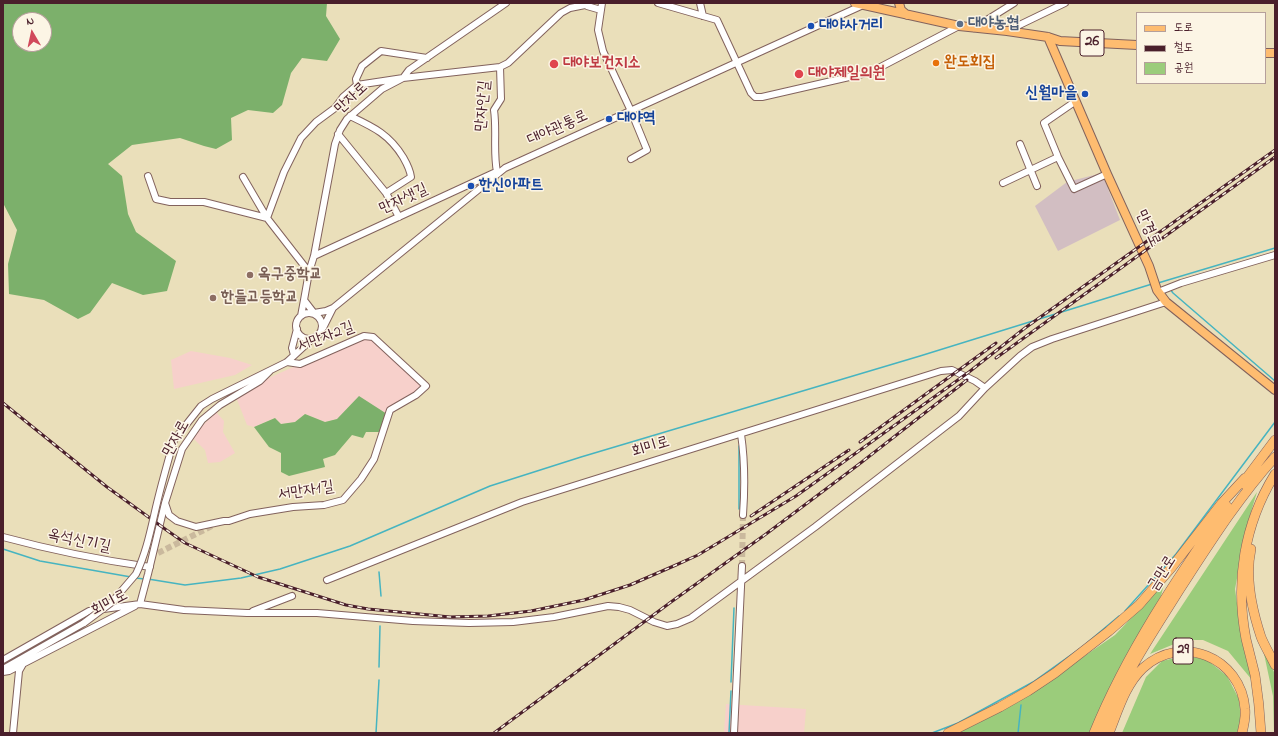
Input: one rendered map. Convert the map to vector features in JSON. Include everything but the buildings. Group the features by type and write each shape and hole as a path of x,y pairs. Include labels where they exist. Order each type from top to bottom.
{"highway":[{"name":"금만로","path":"1094,733 1116,683 1190,559 1245,478 1275,440"},
{"name":"금만로","path":"1102,733 1125,680 1148,639 1214,539 1258,476 1275,457"},
{"path":"1261,733 1258,695 1243,619 1241,595 1242,574 1248,538 1260,504 1275,474"},
{"path":"948,733 977,719 1055,673 1109,631 1144,599 1172,567 1221,504 1245,478"},
{"path":"1275,479 1256,524 1250,553 1249,577 1253,607 1262,638 1275,665"},
{"name":"29","path":"1109,733 1124,696 1134,679 1154,660 1182,651 1195,652 1209,656 1219,662 1230,672 1238,683 1243,696 1245,709 1242,733"}],"main road":[{"path":"899,3 901,10 908,15"},
{"name":"26","path":"862,4 959,26 1048,37 1136,41"},
{"name":"26","path":"1048,37 1060,41 1136,45"},
{"name":"만경로","path":"1048,37 1107,174 1149,266 1157,291 1166,302 1275,390"}],"street":[{"name":"만자로","path":"301,316 335,144 340,130 350,116 382,90 402,78 409,70 506,3"},
{"path":"602,3 598,30 603,51 631,111 647,150 631,159"},
{"path":"658,3 717,20 752,93 756,97 762,97 871,72 959,26"},
{"path":"700,3 703,16"},
{"path":"974,28 1014,3"},
{"path":"1007,31 1065,3"},
{"path":"268,218 284,172 301,138 316,122 335,108 357,85 402,78 500,67 508,62 561,14 570,8 584,4 594,9 601,10"},
{"name":"대야관통로","path":"334,308 505,168 737,63 862,4"},
{"path":"357,85 356,79 362,66 381,51 427,58"},
{"name":"만자안길","path":"497,172 494,159 496,122 494,110 501,99 500,67"},
{"path":"1076,101 1044,123 1058,157 1074,189 1107,174"},
{"path":"350,116 375,128 387,137 397,148 410,170 411,177 386,193"},
{"path":"338,134 386,193 399,217"},
{"path":"1020,144 1037,186"},
{"path":"1003,183 1058,157"},
{"name":"만자샛길","path":"314,256 505,168"},
{"path":"148,176 156,198 170,202 204,202 268,218"},
{"path":"243,177 268,218 309,272"},
{"path":"1157,291 1275,255"},
{"path":"304,300 314,313 322,320 322,329"},
{"path":"140,604 184,610 247,613 317,613 413,621 469,623 513,622 554,617 608,606 630,610 654,622 667,626 677,624 691,618 815,527 959,416 985,388 1032,347 1052,339 1166,302"},
{"path":"294,355 292,348 297,329 297,320 307,313 326,311 334,308"},
{"path":"297,329 301,336 305,338 313,338 317,336 334,308"},
{"name":"서만자2길","path":"288,362 300,364 364,336 373,337 426,386"},
{"name":"만자로","path":"3,669 84,623 112,602 136,574 149,542 156,505 174,440 201,406 212,399 288,362 313,338"},
{"name":"회미로","path":"327,580 522,502 941,371 952,370 975,381 985,388"},
{"name":"만자로","path":"140,604 165,503 182,449 202,420 220,405 260,381 270,371"},
{"name":"서만자1길","path":"165,503 169,515 177,521 196,527 229,521 250,514 294,507 324,505 343,500 361,479 374,459 390,410 426,386"},
{"path":"741,434 744,455 745,482 743,515"},
{"name":"서만자1길","path":"212,526 224,521"},
{"name":"옥석신기길","path":"3,537 54,551 109,562 150,567"},
{"path":"152,558 158,553"},
{"path":"734,733 740,581 742,566"},
{"path":"247,613 292,596"},
{"name":"회미로","path":"3,660 89,611 140,604"},
{"name":"회미로","path":"3,672 9,671 140,604"},
{"path":"13,733 20,671 24,663"}],"shaded area":[{"path":"1102,173 1120,220 1058,251 1035,206 1067,182"},
{"path":"371,339 426,386 387,414 352,403 338,419 325,422 305,414 295,422 281,424 275,418 254,427 247,425 236,397 271,377 291,368 328,355 363,340"},
{"path":"191,351 230,358 252,365 235,375 174,389 171,360"},
{"path":"216,412 224,421 223,432 235,453 220,462 208,463 205,450 193,438"},
{"path":"726,704 806,709 804,733 724,733"}],"green space":[{"path":"3,3 327,3 326,16 340,39 327,61 302,58 291,73 282,105 273,113 248,110 231,118 232,140 216,149 180,138 132,145 108,164 122,176 128,214 136,232 176,261 167,291 143,295 112,283 90,313 78,319 44,300 9,294 8,264 17,230 3,203"},
{"path":"359,396 387,414 379,432 366,432 363,438 352,435 335,455 323,459 325,467 289,476 281,472 281,453 269,447 254,427 275,418 281,424 295,422 305,414 325,422 337,419"},
{"path":"1257,492 1247,525 1235,589 1242,639 1252,680 1228,651 1203,640 1184,640 1150,654"},
{"path":"1164,584 1161,596 1090,733 954,733 1018,702 1115,635"},
{"path":"1263,649 1275,674 1275,733 1273,696"},
{"path":"1184,656 1206,659 1227,676 1239,699 1241,722 1237,733 1122,733 1146,677 1162,661"}],"waterway":[{"path":"1158,283 1275,248"},
{"path":"148,579 185,585 241,578 280,569 350,546 490,486 1152,284"},
{"path":"1170,289 1275,381"},
{"path":"1125,611 1176,554 1275,422"},
{"path":"739,446 739,509"},
{"path":"3,549 40,561 131,577"},
{"path":"379,572 381,596"},
{"path":"136,578 144,579"},
{"path":"731,682 734,608"},
{"path":"932,733 958,723 1033,682 1082,647 1119,616"},
{"path":"379,667 380,626"},
{"path":"376,733 379,680"},
{"path":"729,733 731,691"},
{"path":"1018,733 1021,705"}],"tunnel":[{"path":"742,566 743,515"},
{"path":"158,553 212,526"}],"railway":[{"path":"3,403 107,487 185,543 258,577 346,605 368,609 450,617 488,616 531,611 584,600 630,585 698,555 796,496 969,372 1025,328 1275,150"},
{"path":"996,358 1275,157"},
{"path":"860,442 996,343"},
{"path":"494,733 671,602 766,534 967,380"},
{"path":"751,516 849,450"}],"place":[{"name":"대야농협","path":"960,24"},
{"name":"대야사거리","path":"811,26"},
{"name":"완도회집","path":"936,63"},
{"name":"대야보건지소","path":"554,64"},
{"name":"대야제일의원","path":"799,74"},
{"name":"신월마을","path":"1085,94"},
{"name":"대야역","path":"609,119"},
{"name":"한신아파트","path":"471,186"},
{"name":"옥구중학교","path":"250,275"},
{"name":"한들고등학교","path":"213,298"}]}
